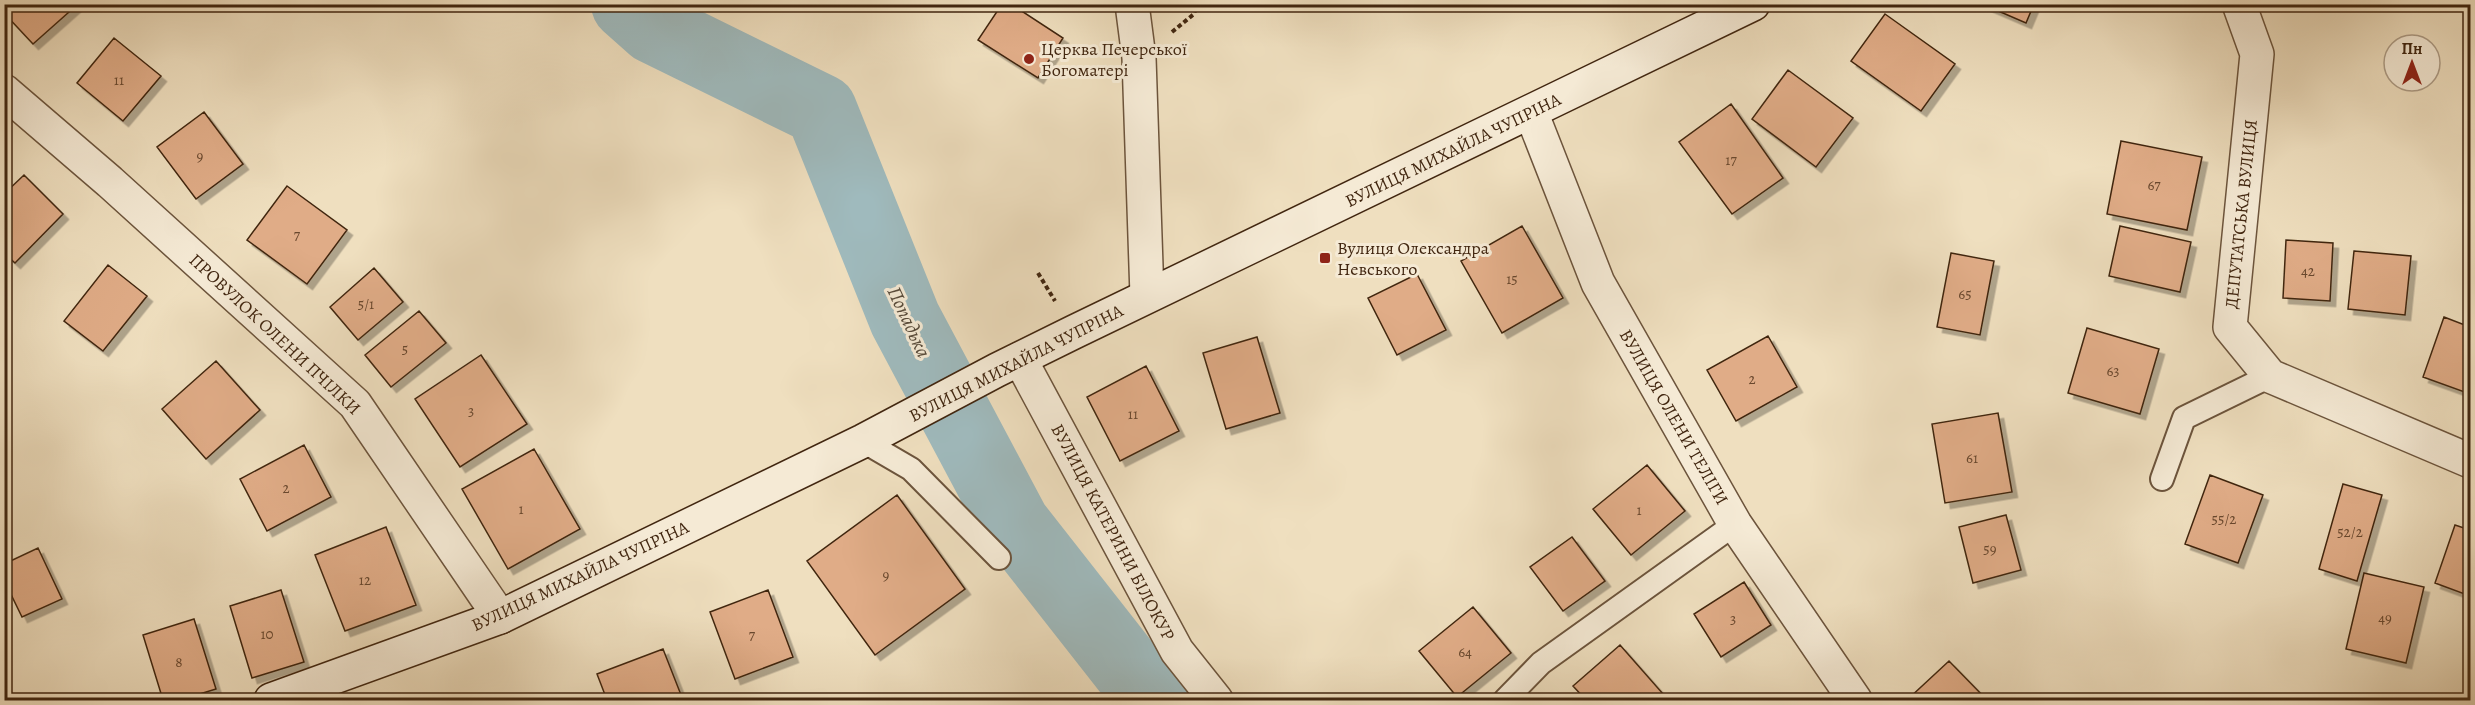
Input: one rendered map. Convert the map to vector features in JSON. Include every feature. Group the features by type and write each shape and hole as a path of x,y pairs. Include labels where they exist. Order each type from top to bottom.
{"street":[{"path":"1132,4 1139,58 1147,297"},
{"name":"ВУЛИЦЯ МИХАЙЛА ЧУПРІНА","path":"271,700 500,617 863,441 1008,364 1754,4"},
{"name":"ДЕПУТАТСЬКА ВУЛИЦЯ","path":"2239,4 2257,54 2230,327 2270,376 2470,461"},
{"name":"ПРОВУЛОК ОЛЕНИ ПЧІЛКИ","path":"4,91 110,182 355,404 500,617"},
{"name":"ВУЛИЦЯ ОЛЕНИ ТЕЛІГИ","path":"1531,112 1598,283 1735,524 1856,700"},
{"name":"ВУЛИЦЯ КАТЕРИНИ БІЛОКУР","path":"1008,364 1177,651 1216,700"}],"lane":[{"path":"2162,479 2184,418 2270,376"},
{"path":"863,441 911,469 999,558"},
{"path":"1505,700 1541,663 1735,524"}],"building":[{"path":"4,4 78,4 33,44 4,13"},
{"name":"Церква Печерської Богоматері","path":"1002,4 1011,4 1063,38 1038,78 978,40"},
{"path":"1982,4 2034,4 2026,23"},
{"path":"1885,14 1955,64 1921,111 1851,61"},
{"path":"114,38 161,76 123,121 77,83"},
{"path":"1788,70 1853,118 1816,167 1752,119"},
{"path":"1731,104 1783,178 1732,214 1679,142"},
{"path":"204,112 243,164 196,199 157,147"},
{"path":"2121,141 2202,157 2187,230 2107,214"},
{"path":"24,175 63,214 15,263 4,253 4,194"},
{"path":"287,186 347,230 307,284 247,240"},
{"path":"1522,226 1563,298 1502,333 1461,261"},
{"path":"2120,226 2191,242 2180,292 2109,276"},
{"path":"2286,240 2333,243 2330,301 2283,298"},
{"path":"2354,251 2411,256 2405,315 2348,309"},
{"path":"1951,253 1994,261 1980,335 1937,327"},
{"path":"108,265 147,296 103,351 64,321"},
{"path":"374,268 403,302 358,340 330,307"},
{"path":"1417,274 1446,330 1397,355 1368,298"},
{"path":"419,311 446,343 391,387 365,355"},
{"path":"2444,317 2470,327 2470,394 2423,377"},
{"path":"2087,328 2159,349 2140,414 2068,393"},
{"path":"1768,336 1797,387 1736,421 1707,370"},
{"path":"1257,337 1280,413 1226,429 1203,353"},
{"path":"481,355 527,424 460,467 415,399"},
{"path":"216,361 260,410 206,459 162,409"},
{"path":"1146,366 1179,431 1120,461 1087,397"},
{"path":"1998,413 2012,492 1945,503 1932,424"},
{"path":"304,445 331,497 267,531 240,479"},
{"path":"534,449 580,529 508,569 462,489"},
{"path":"1647,465 1685,511 1631,555 1593,509"},
{"path":"2210,475 2263,495 2238,563 2185,544"},
{"path":"2343,484 2382,495 2357,581 2319,569"},
{"path":"897,495 965,589 875,655 807,561"},
{"path":"2006,515 2021,570 1973,583 1959,527"},
{"path":"2455,525 2470,530 2470,596 2435,583"},
{"path":"386,527 416,605 345,631 315,555"},
{"path":"1572,537 1605,581 1563,611 1530,567"},
{"path":"38,548 62,599 22,617 4,580 4,564"},
{"path":"2364,573 2424,587 2406,663 2346,649"},
{"path":"1744,582 1771,625 1721,657 1694,614"},
{"path":"281,590 304,662 252,678 230,606"},
{"path":"768,590 793,657 735,679 710,612"},
{"path":"1473,607 1511,653 1457,697 1419,651"},
{"path":"194,619 216,689 180,700 163,700 143,635"},
{"path":"1620,645 1664,695 1657,700 1586,700 1573,686"},
{"path":"663,649 683,700 607,700 597,674"},
{"path":"1949,661 1987,700 1907,700"}],"waterway":[{"name":"Попадька","path":"627,4 654,28 821,110 905,319 1014,524 1152,700"}],"place":[{"name":"Церква Печерської Богоматері","path":"1029,59"},
{"name":"Вулиця Олександра Невського","path":"1325,258"}]}
